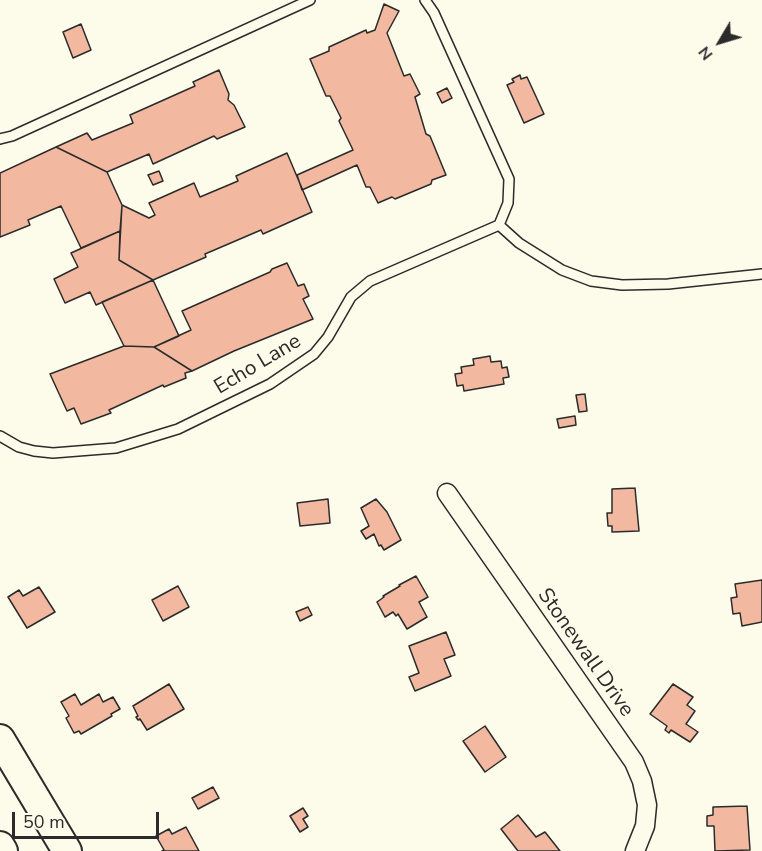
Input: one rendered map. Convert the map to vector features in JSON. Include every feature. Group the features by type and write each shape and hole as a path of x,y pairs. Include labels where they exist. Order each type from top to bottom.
{"main road":[{"path":"1,740 67,851"},
{"path":"0,846 3,851"}],"street":[{"name":"Stonewall Drive","path":"447,494 634,762 642,781 647,805 645,825 636,851"}],"lane":[{"path":"0,139 12,136 310,0"},
{"path":"425,0 434,13 509,178 508,203 499,225 519,243 562,270 591,281 622,285 668,284 762,274"},
{"name":"Echo Lane","path":"0,436 19,447 53,453 116,448 178,429 270,384 314,354 328,337 351,297 370,281 499,225"}],"building":[{"path":"384,4 399,11 387,33 404,76 410,74 420,94 415,97 426,134 430,136 446,175 395,199 392,197 378,203 370,187 366,187 357,165 302,190 297,175 353,150 339,121 341,118 330,96 326,96 310,59 329,51 329,47 366,30 367,33 375,30"},
{"path":"81,24 91,50 73,58 63,32"},
{"path":"219,70 229,94 228,100 234,105 245,127 217,139 214,136 153,164 149,154 107,172 56,147 87,133 92,140 133,123 130,115 195,86 193,82"},
{"path":"520,75 521,79 527,77 544,114 524,123 507,85 514,82 512,79"},
{"path":"447,88 452,98 442,103 437,93"},
{"path":"56,147 107,172 122,205 120,231 81,248 61,206 28,220 30,225 0,237 0,173"},
{"path":"287,153 312,212 263,234 261,230 153,280 119,260 122,205 149,218 155,215 149,203 194,183 200,197 238,181 236,176"},
{"path":"159,171 163,181 153,185 148,175"},
{"path":"120,231 119,260 153,280 96,305 90,292 65,303 54,279 78,267 71,253"},
{"path":"287,263 298,286 304,284 309,296 303,299 313,319 192,371 154,347 191,330 182,311"},
{"path":"153,280 179,336 154,347 124,346 102,302"},
{"path":"124,346 154,347 192,371 185,373 186,378 164,387 163,385 109,410 111,413 81,424 74,408 67,411 50,374"},
{"path":"490,356 491,362 501,361 502,368 507,367 509,377 503,378 504,384 464,391 463,385 457,386 455,374 462,373 461,367 474,365 473,359"},
{"path":"585,394 587,411 579,412 576,395"},
{"path":"575,416 576,425 559,428 557,419"},
{"path":"635,488 639,531 612,532 612,526 608,526 607,513 612,513 612,489"},
{"path":"328,499 330,523 300,526 297,503"},
{"path":"376,499 387,512 401,540 384,550 381,545 379,546 374,534 366,539 361,531 369,526 361,508"},
{"path":"416,576 428,597 419,602 427,617 407,629 398,614 396,616 393,612 385,617 377,602 399,585"},
{"path":"762,580 762,622 742,626 740,613 733,614 731,598 737,597 735,584"},
{"path":"178,586 189,607 163,621 152,600"},
{"path":"39,587 55,612 27,628 8,597 19,590 23,596"},
{"path":"308,607 312,615 300,621 296,612"},
{"path":"446,632 455,655 444,659 451,676 415,691 409,677 419,673 409,646"},
{"path":"169,684 184,709 147,730 136,717 138,716 133,706"},
{"path":"673,684 693,697 687,705 695,711 686,724 698,732 690,742 671,730 669,733 665,730 667,726 650,714"},
{"path":"75,694 81,705 99,694 103,702 113,697 120,709 81,734 79,731 74,733 66,718 69,716 61,702"},
{"path":"485,726 506,757 485,772 463,741"},
{"path":"213,787 219,798 198,809 192,798"},
{"path":"747,806 750,850 715,851 714,826 707,826 707,816 713,815 713,807"},
{"path":"303,808 308,816 303,819 308,827 300,832 290,816"},
{"path":"518,815 536,837 545,832 560,851 518,851 501,829"},
{"path":"186,827 199,851 162,851 164,850 156,836 169,829 172,834"}]}
